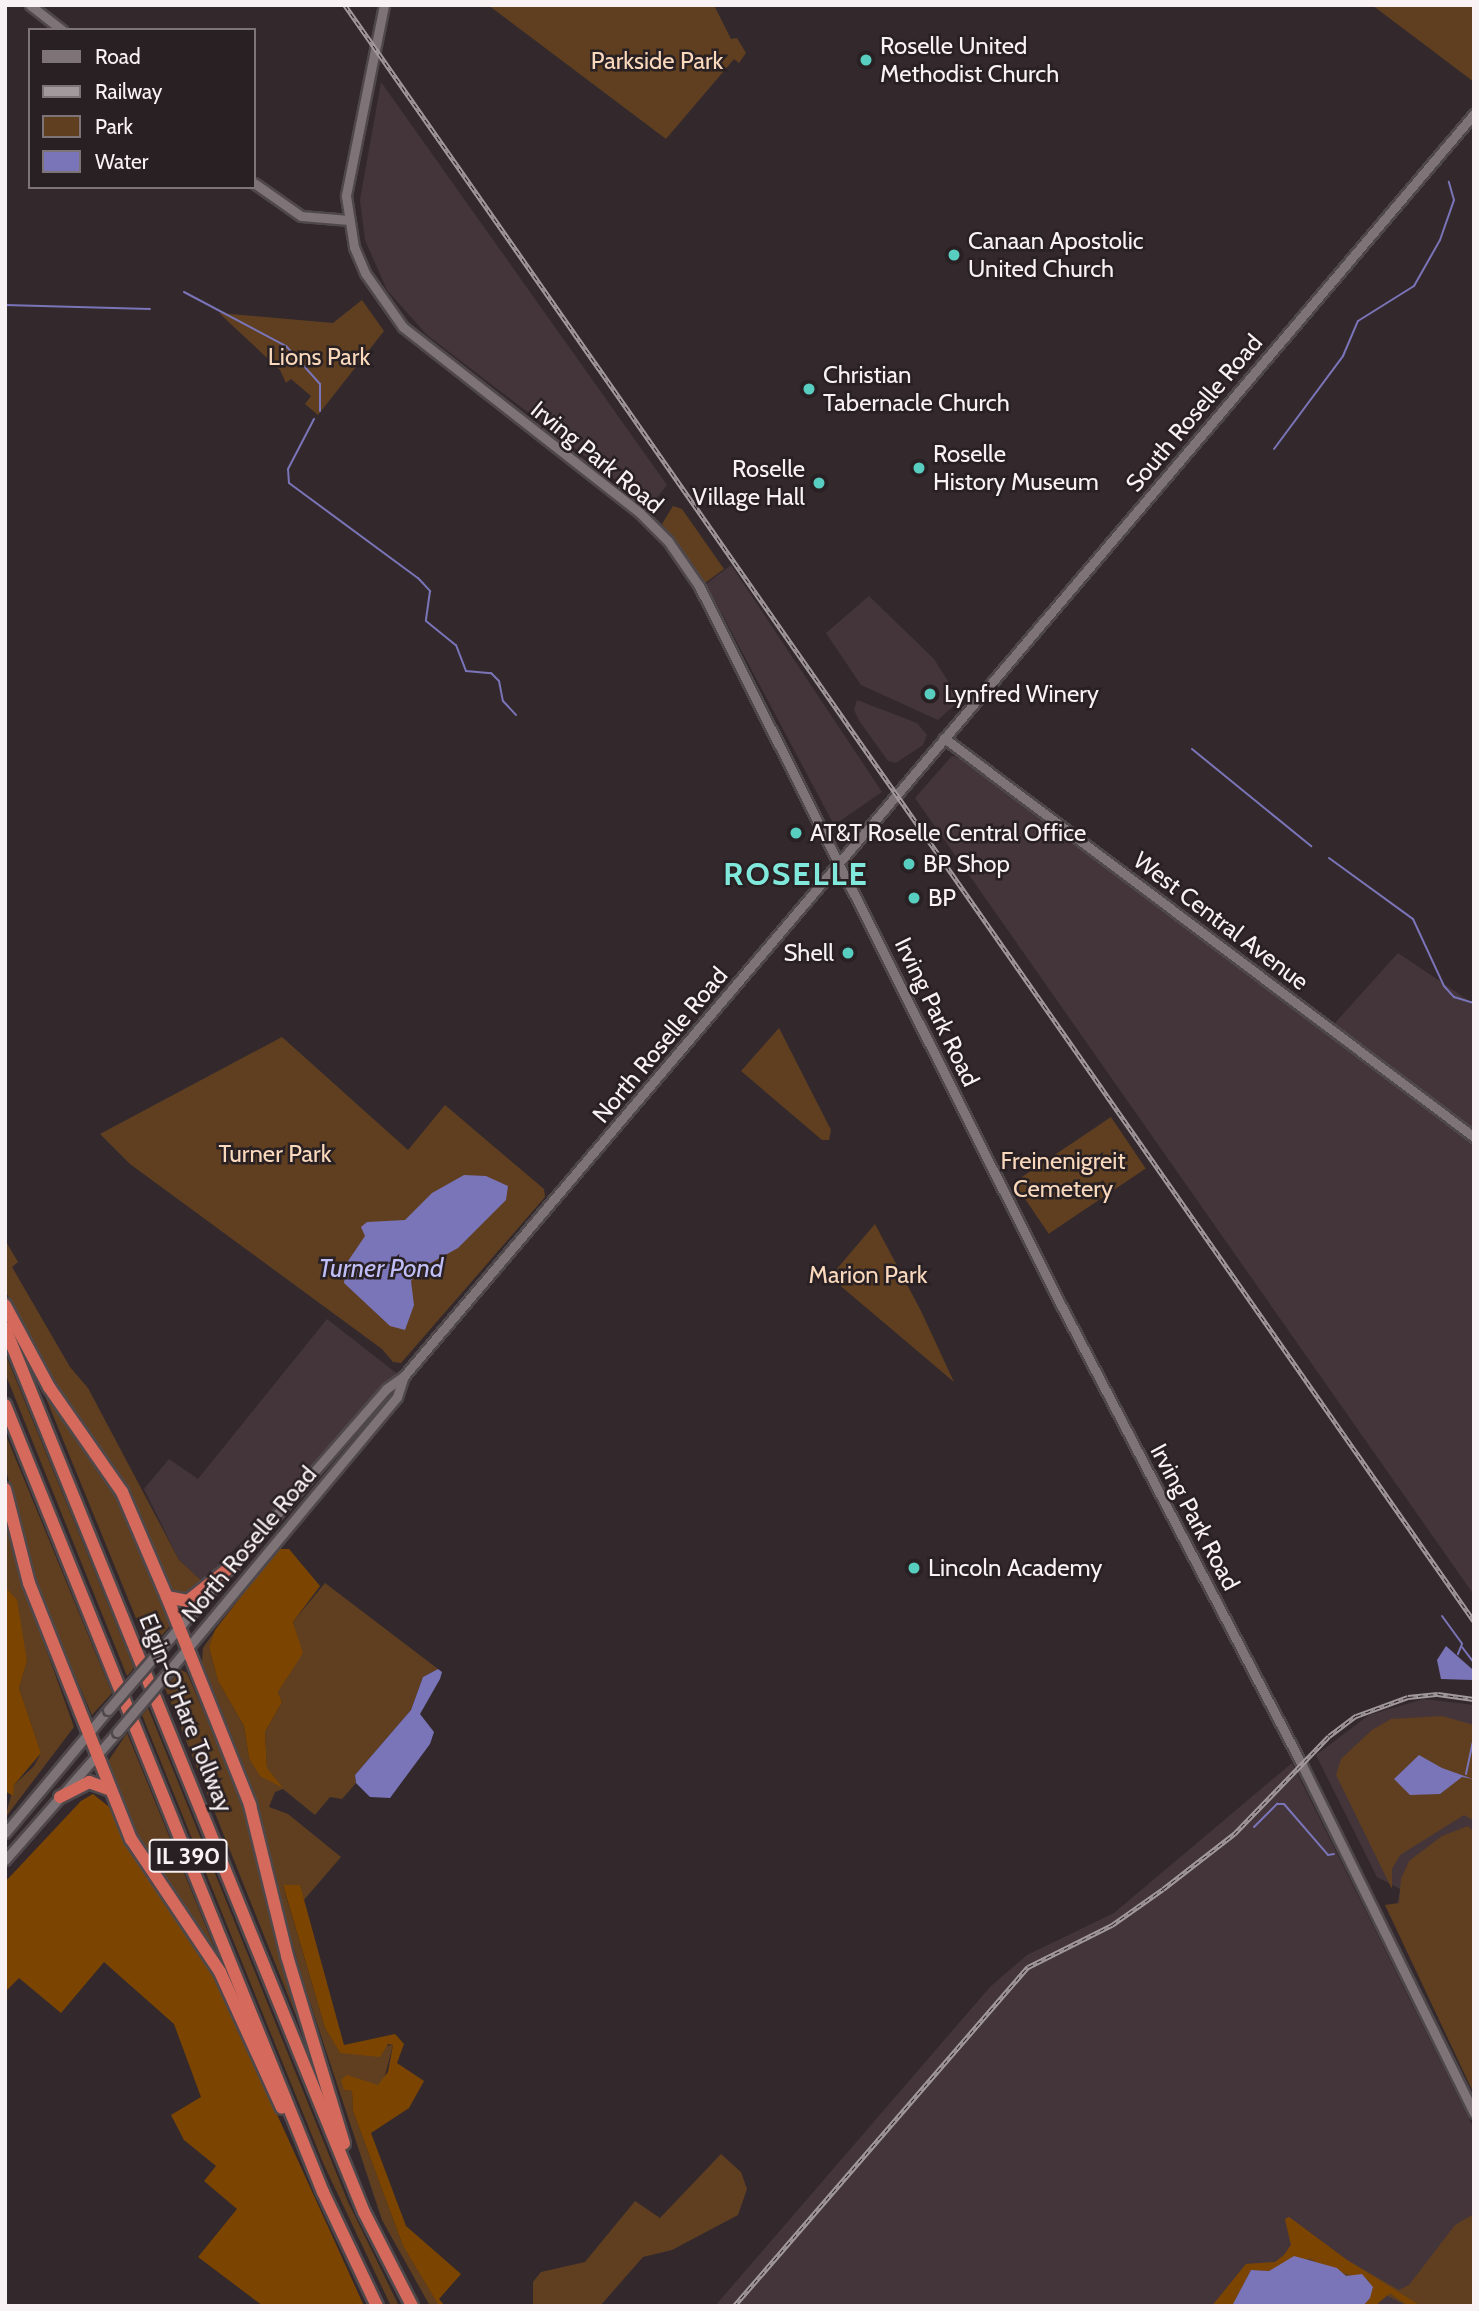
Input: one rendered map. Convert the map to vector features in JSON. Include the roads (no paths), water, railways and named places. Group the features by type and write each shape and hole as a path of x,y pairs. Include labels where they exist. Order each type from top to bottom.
{"highway":[{"path":"5,1305 49,1387 122,1492 250,1805 287,1956 354,2185"},
{"name":"Elgin-O'Hare Tollway","path":"5,1328 354,2185 412,2306"},
{"name":"IL 390","path":"5,1405 296,2123 377,2306"},
{"path":"5,1489 29,1583 97,1756 143,1860 220,1972 279,2104 296,2123"},
{"path":"167,1597 188,1601 233,1565"},
{"path":"60,1797 89,1782 111,1790"}],"main road":[{"path":"30,5 59,28"},
{"name":"Irving Park Road","path":"384,5 350,168 349,220 365,274 403,327 639,512 667,541 729,640 1062,1307 1302,1765 1474,2113"},
{"name":"South Roselle Road","path":"944,738 1474,114"},
{"path":"256,184 301,216 349,220"},
{"name":"North Roselle Road","path":"5,1833 178,1628 386,1389 404,1376 944,738"},
{"name":"West Central Avenue","path":"944,738 1474,1137"},
{"name":"North Roselle Road","path":"5,1860 97,1756 397,1397 404,1376"}],"water":[{"name":"Turner Pond","path":"464,1175 486,1176 508,1186 506,1200 458,1248 420,1269 411,1281 414,1305 405,1330 390,1326 344,1283 346,1264 365,1236 361,1227 367,1222 405,1220 432,1193"},
{"path":"1446,1646 1472,1669 1473,1680 1441,1679 1437,1660"},
{"path":"438,1669 442,1672 440,1679 420,1714 434,1732 430,1744 390,1798 370,1797 356,1783 355,1775 411,1710 423,1677"},
{"path":"1419,1755 1442,1768 1473,1779 1462,1777 1440,1794 1410,1795 1394,1779"},
{"path":"1294,2256 1337,2268 1346,2276 1362,2274 1373,2287 1370,2298 1363,2306 1232,2306 1251,2270 1269,2271"}],"waterway":[{"path":"1274,449 1343,356 1358,321 1414,286 1440,240 1454,200 1449,182"},
{"path":"184,292 286,346 320,384 320,411"},
{"path":"5,305 150,309"},
{"path":"314,419 288,469 289,483 418,578 430,591 426,621 456,645 466,671 491,673 499,681 503,701 516,715"},
{"path":"1192,749 1311,846"},
{"path":"1329,858 1413,919 1444,986 1454,997 1474,1003"},
{"path":"1442,1616 1462,1644 1458,1654"},
{"path":"1462,1647 1474,1663"},
{"path":"1466,1774 1474,1735"},
{"path":"1254,1827 1277,1804 1284,1804 1328,1855 1334,1854"}],"railway":[{"path":"345,5 1474,1621"},
{"path":"734,2306 1028,1967 1112,1925 1163,1889 1234,1834 1329,1736 1356,1716 1408,1697 1438,1694 1474,1699"}],"place":[{"name":"Roselle United Methodist Church","path":"866,60"},
{"name":"Canaan Apostolic United Church","path":"954,255"},
{"name":"Christian Tabernacle Church","path":"809,389"},
{"name":"Roselle History Museum","path":"919,468"},
{"name":"Roselle Village Hall","path":"819,483"},
{"name":"Lynfred Winery","path":"930,694"},
{"name":"AT&T Roselle Central Office","path":"796,833"},
{"name":"BP Shop","path":"909,864"},
{"name":"BP","path":"914,898"},
{"name":"Shell","path":"848,953"},
{"name":"Lincoln Academy","path":"914,1568"}],"district":[{"name":"ROSELLE","path":"796,874"}],"park label":[{"name":"Parkside Park","path":"657,61"},
{"name":"Lions Park","path":"319,357"},
{"name":"Turner Park","path":"275,1154"},
{"name":"Freinenigreit Cemetery","path":"1063,1175"},
{"name":"Marion Park","path":"868,1275"}]}
